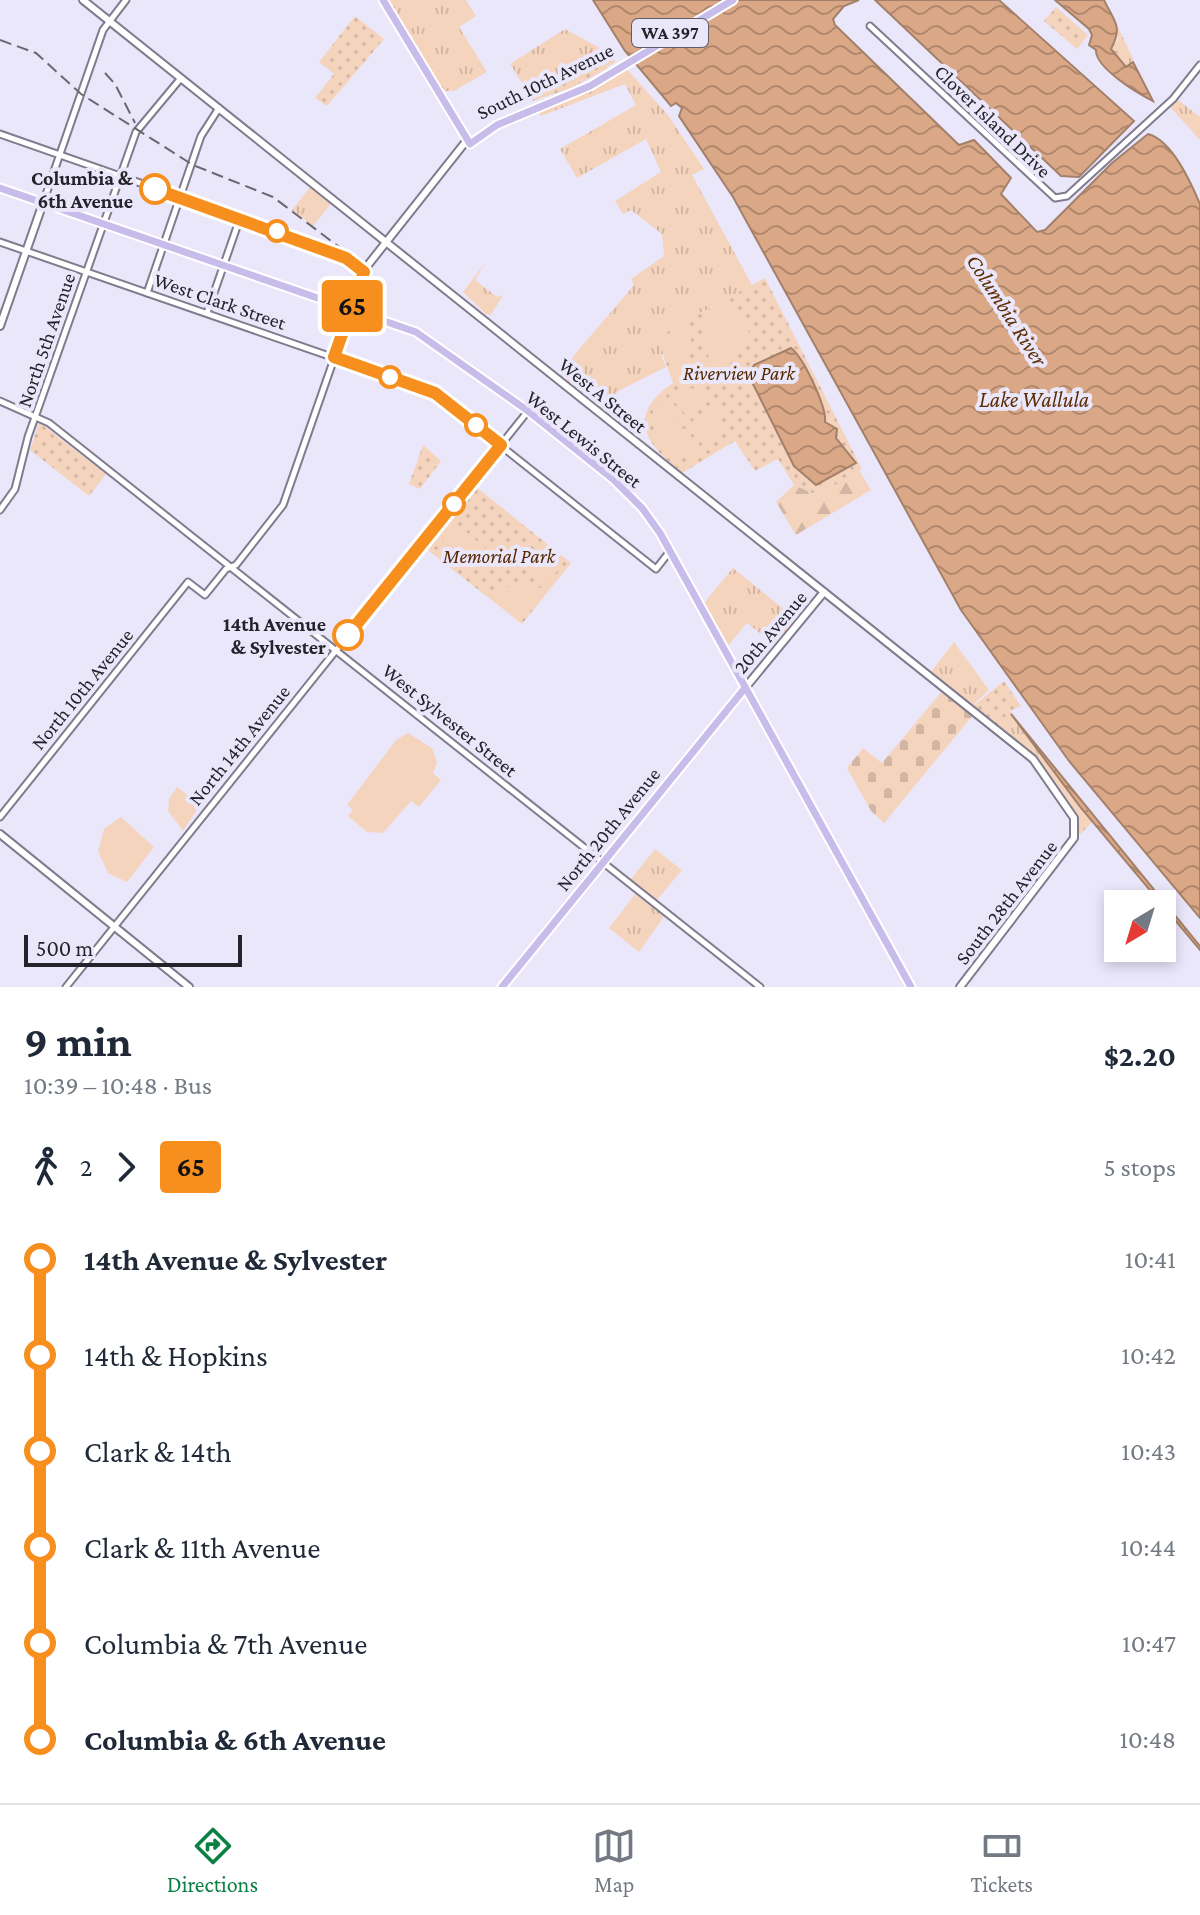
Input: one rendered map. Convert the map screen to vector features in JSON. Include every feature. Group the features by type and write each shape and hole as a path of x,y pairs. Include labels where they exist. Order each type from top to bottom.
{"main road":[{"name":"West A Street","path":"83,0 1030,755 1072,815 1075,836"},
{"path":"383,0 467,143"},
{"name":"South 10th Avenue","path":"351,310 364,272 467,143 497,125 576,93 728,1"},
{"name":"West Lewis Street","path":"0,188 416,332 528,411 630,494 652,520 670,551 743,690 911,987"},
{"path":"0,326 43,203"},
{"name":"20th Avenue","path":"743,690 824,592"},
{"name":"North 20th Avenue","path":"502,987 601,861 743,690"},
{"path":"0,834 189,987"},
{"name":"South 28th Avenue","path":"960,987 1075,836"}],"street":[{"path":"43,203 98,44 126,0"},
{"name":"Clover Island Drive","path":"870,26 1055,198 1067,196 1173,99 1200,65"},
{"name":"North 5th Avenue","path":"0,510 16,485 37,415 138,128 181,78"},
{"path":"147,293 201,136 219,108"},
{"path":"0,134 332,250 364,272"},
{"path":"207,313 240,218"},
{"name":"West Clark Street","path":"0,242 435,393 656,569 670,551"},
{"path":"231,567 236,565 281,508 351,310"},
{"name":"West Sylvester Street","path":"0,401 37,415 760,987"},
{"name":"North 14th Avenue","path":"66,987 528,411"},
{"name":"North 10th Avenue","path":"0,817 188,582 205,595 231,567"}],"green space":[{"path":"385,0 466,0 476,16 459,27 487,72 454,91 444,91"},
{"path":"1056,7 1088,35 1077,49 1044,21"},
{"path":"355,16 384,39 327,106 315,98 334,74 319,62"},
{"path":"1118,27 1133,59 1130,67 1123,66 1110,48 1118,40"},
{"path":"565,29 605,51 616,62 607,67 602,58 531,97 510,64"},
{"path":"601,57 608,68 571,88 533,101 531,97"},
{"path":"627,69 668,115 704,169 692,175 752,285 669,330 662,357 666,367 620,390 601,408 558,374 634,285 631,279 664,256 662,234 631,210 623,214 615,201 661,172 646,139 577,178 560,149 636,105 625,84 541,116 539,112"},
{"path":"1177,99 1200,117 1200,140 1169,106"},
{"path":"310,187 331,204 313,226 292,210"},
{"path":"485,263 475,280 497,297 503,295 491,315 486,314 463,292"},
{"name":"Riverview Park","path":"765,278 862,469 818,495 794,485 778,459 755,471 735,441 682,473 658,451 646,429 645,418 649,406 673,383 663,350 669,330"},
{"path":"728,301 753,338 714,368 706,348 704,330 711,314"},
{"path":"683,324 695,349 669,365 665,346 669,336"},
{"path":"696,357 712,382 689,386 679,380 671,368"},
{"path":"688,387 702,392 711,400 688,417 668,395"},
{"path":"664,398 680,424 658,440 650,419 655,407"},
{"path":"714,405 721,427 708,447 692,421"},
{"path":"39,422 106,474 89,496 30,450"},
{"path":"684,428 704,450 682,457 671,453 662,444"},
{"path":"423,445 441,461 420,489 409,484"},
{"path":"859,470 871,490 796,535 776,502 794,485 818,495"},
{"name":"Memorial Park","path":"475,486 571,563 522,624 425,548"},
{"path":"456,523 489,551 473,572 441,542"},
{"path":"541,543 563,564 545,586 530,565"},
{"path":"733,568 796,619 775,645 747,623 727,647 703,604"},
{"path":"519,581 544,589 523,615 518,616 492,595"},
{"path":"954,642 989,690 972,706 930,673"},
{"path":"1004,681 1021,706 1010,711 997,725 973,706"},
{"path":"943,690 974,714 884,823 871,811 847,768 863,748 882,763"},
{"path":"1010,711 1094,820 1081,834 1060,788 997,725"},
{"path":"408,733 432,748 437,763 433,773 441,780 419,807 411,801 383,833 367,832 348,816 353,810 347,805 396,740"},
{"path":"177,787 200,805 183,831 168,811 169,799"},
{"path":"121,817 154,847 127,882 108,873 98,851 104,829"},
{"path":"655,849 682,870 656,901 630,880"},
{"path":"636,893 665,915 639,952 609,928"}],"water":[{"name":"Lake Wallula","path":"593,0 859,0 844,6 833,19 835,25 959,145 974,140 1011,178 1001,194 1037,232 1045,230 1112,163 1148,134 1165,145 1180,163 1200,204 1200,918 1069,761 961,610 733,197 679,116 682,108 676,103 671,106 625,51"},
{"path":"875,0 999,0 1134,121 1079,177 1061,176"},
{"path":"1055,0 1104,0 1117,29 1111,49 1126,67 1133,62 1153,101 1129,87 1103,65 1096,50 1089,45 1092,35 1089,29"},
{"path":"791,348 814,384 825,422 837,429 836,438 856,463 816,485 794,466 749,376 754,365"},
{"path":"1011,714 1154,890 1150,890 1081,808"},
{"path":"1176,917 1200,946 1200,950 1176,921"}],"railway":[{"path":"0,40 36,53 81,94 193,165 273,197 355,259"},
{"path":"105,73 115,84 135,123"}],"bus line":[{"name":"65","path":"155,189 332,250 346,258 364,272 334,357 435,393 501,445 348,635"}],"place":[{"name":"Columbia & 6th Avenue","path":"155,189"},
{"name":"14th Avenue & Sylvester","path":"348,635"}],"water label":[{"name":"Columbia River","path":"1007,310"}]}
